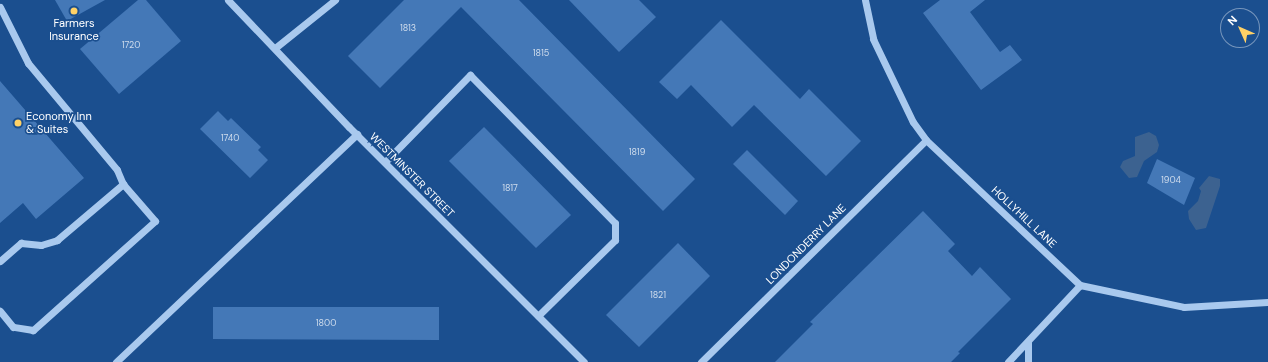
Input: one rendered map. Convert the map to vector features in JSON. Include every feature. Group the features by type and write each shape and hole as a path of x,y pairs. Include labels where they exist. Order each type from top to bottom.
{"street":[{"name":"WESTMINSTER STREET","path":"228,0 356,134 584,362"},
{"path":"275,48 335,0"},
{"name":"HOLLYHILL LANE","path":"865,0 873,39 901,102 926,140 1080,286"},
{"path":"0,7 28,63 117,170 123,184 155,221 33,330 13,327 0,311"},
{"path":"385,162 470,75 615,223 615,240 538,316"},
{"path":"116,362 356,134"},
{"name":"LONDONDERRY LANE","path":"700,362 926,140"},
{"path":"0,261 21,243 41,245 57,240 123,184"},
{"path":"1008,362 1080,286 1184,307 1268,302"},
{"path":"1028,342 1028,362"}],"water":[{"path":"1149,132 1156,136 1159,145 1157,152 1144,161 1137,177 1129,178 1120,167 1123,161 1135,156 1135,137"},
{"path":"1209,176 1220,179 1220,186 1206,228 1196,230 1189,219 1188,211 1198,201 1201,191 1199,188"}],"building":[{"name":"Farmers Insurance","path":"55,0 105,0 67,21"},
{"path":"138,0 146,0 181,41 119,94 80,49"},
{"path":"404,0 519,0 695,179 663,211 461,7 380,88 348,56"},
{"path":"569,0 639,0 656,17 619,52"},
{"path":"940,0 985,0 970,12 1000,52 1010,45 1022,60 981,90 923,13"},
{"path":"721,20 800,99 809,89 861,141 826,176 754,105 732,127 691,85 677,99 659,82"},
{"name":"Economy Inn & Suites","path":"0,81 84,178 36,219 23,203 0,223"},
{"path":"218,111 228,121 231,118 261,147 258,150 268,160 250,178 200,129"},
{"path":"484,127 571,215 536,248 449,161"},
{"path":"747,150 798,201 785,215 733,164"},
{"path":"1157,159 1195,178 1184,205 1147,183"},
{"path":"923,211 955,244 948,251 972,276 980,267 1011,299 958,352 960,353 951,362 775,362 813,324 810,322"},
{"path":"678,243 710,276 639,347 606,315"},
{"path":"213,307 439,307 439,340 213,339"}],"place":[{"name":"Farmers Insurance","path":"74,11"},
{"name":"Economy Inn & Suites","path":"18,123"}]}
